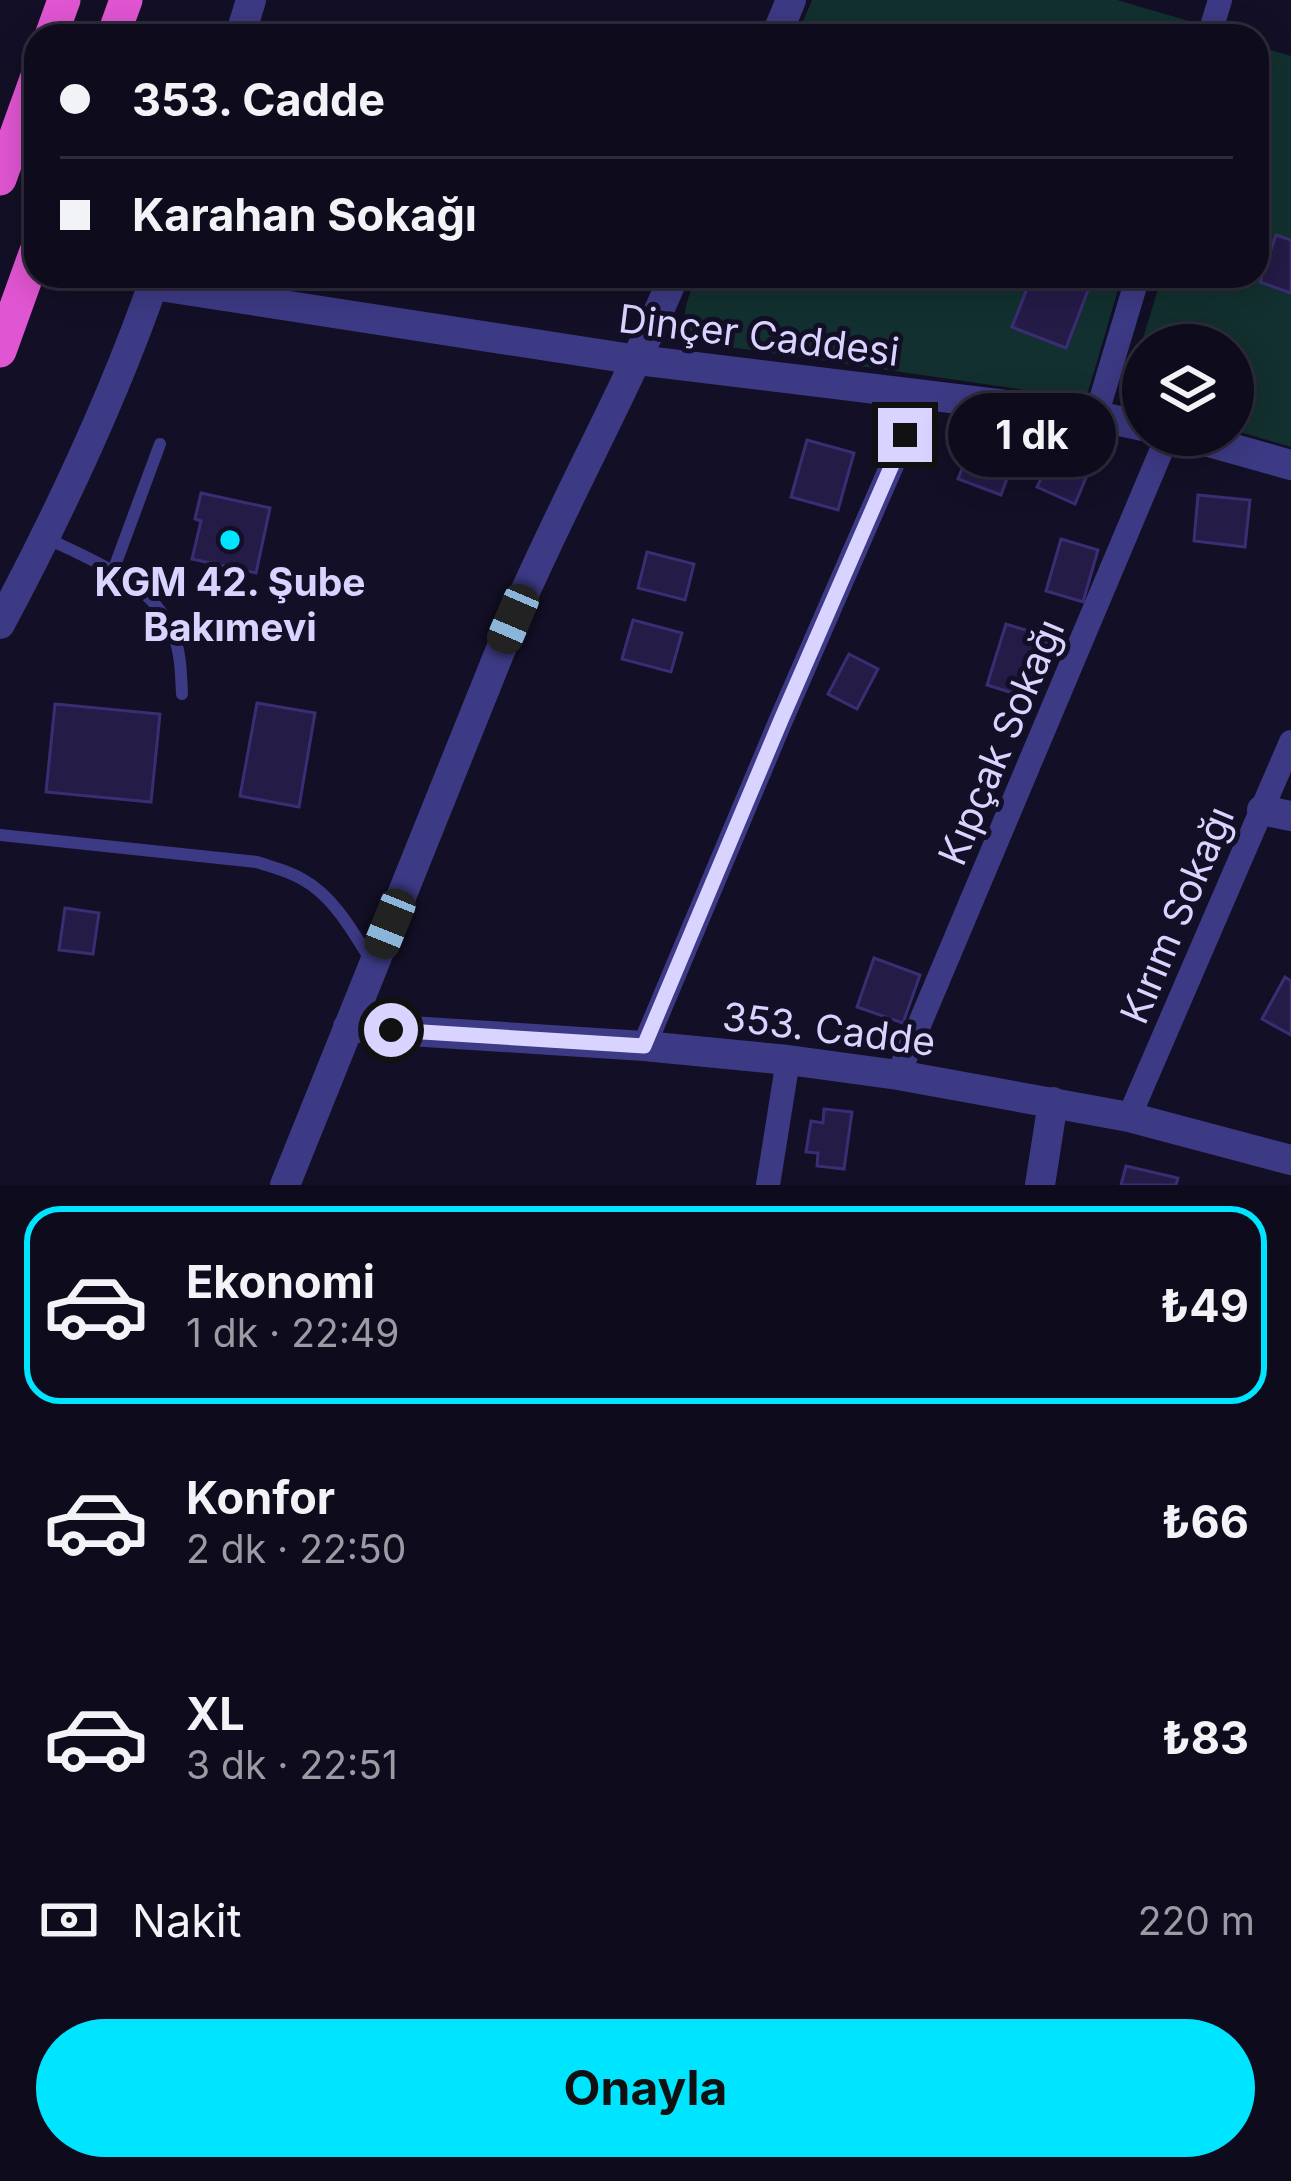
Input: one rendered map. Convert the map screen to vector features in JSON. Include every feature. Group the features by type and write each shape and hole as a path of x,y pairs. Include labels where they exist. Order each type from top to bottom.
{"highway":[{"path":"0,179 24,112"},
{"path":"0,351 24,284"}],"street":[{"path":"0,624 77,471 151,288"},
{"name":"Dinçer Caddesi","path":"202,288 638,360 1122,422"},
{"path":"285,1185 540,556 669,288"},
{"path":"1096,416 1134,288"},
{"path":"644,1046 923,394"},
{"path":"1254,455 1291,465"},
{"name":"Kıpçak Sokağı","path":"898,1075 1159,456"},
{"name":"Kırım Sokağı","path":"1129,1117 1276,813 1291,742"},
{"name":"353. Cadde","path":"349,1027 644,1046 898,1075 1129,1117 1291,1160"},
{"path":"768,1185 788,1060"},
{"path":"1040,1185 1053,1102"}],"lane":[{"path":"113,571 160,444"},
{"path":"46,538 113,571 160,611 179,652 182,694"},
{"path":"0,835 257,862 284,871 322,894 342,915 374,965"}],"green space":[{"path":"812,0 1117,0 1196,23 1196,24 802,24"},
{"path":"1269,50 1291,56 1291,447 1254,436 1254,324 1147,324 1158,288 1269,288"},
{"path":"693,288 1118,288 1086,399 709,344 690,330 686,306"}],"building":[{"path":"1276,235 1291,240 1291,293 1269,285 1269,256"},
{"path":"1027,288 1089,288 1066,348 1012,327"},
{"path":"807,440 854,453 838,510 791,497"},
{"path":"971,446 1013,462 1001,495 958,479"},
{"path":"1051,457 1088,473 1075,504 1037,487"},
{"name":"KGM 42. Şube Bakımevi","path":"201,493 270,508 256,573 192,559 201,521 195,519"},
{"path":"1198,495 1250,500 1245,547 1194,541"},
{"path":"1061,539 1098,550 1083,602 1046,591"},
{"path":"647,552 694,564 685,600 638,588"},
{"path":"633,620 682,633 671,672 622,659"},
{"path":"1006,624 1048,637 1029,698 987,685"},
{"path":"849,654 878,669 857,709 828,694"},
{"path":"257,703 315,713 299,807 240,796"},
{"path":"55,704 160,714 151,802 46,792"},
{"path":"65,908 99,913 93,954 59,950"},
{"path":"874,958 920,975 903,1023 857,1007"},
{"path":"1285,977 1291,981 1291,1035 1262,1019"},
{"path":"824,1109 852,1112 844,1169 817,1166 818,1153 806,1152 811,1121 823,1123"},
{"path":"1126,1166 1178,1178 1176,1185 1121,1185"}],"place":[{"name":"KGM 42. Şube Bakımevi","path":"230,540"}],"route":[{"path":"391,1030 644,1046 905,435"}]}
